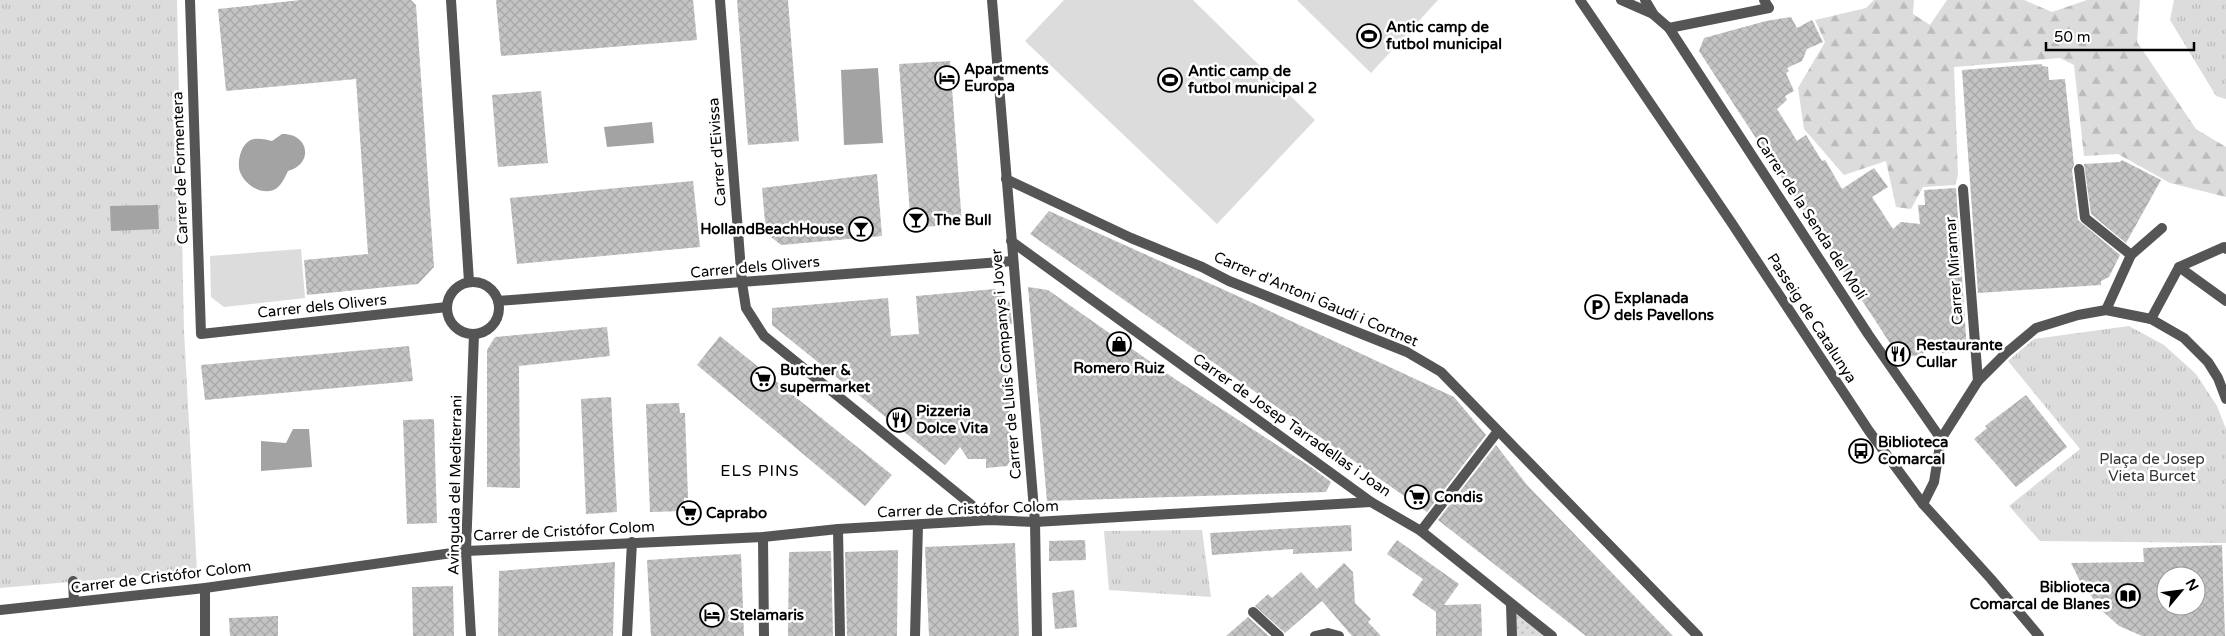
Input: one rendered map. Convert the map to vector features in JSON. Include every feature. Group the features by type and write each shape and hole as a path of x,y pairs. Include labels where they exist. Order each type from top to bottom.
{"street":[{"name":"Carrer de Formentera","path":"190,0 201,334"},
{"path":"451,0 469,282"},
{"name":"Carrer d'Eivissa","path":"720,0 742,283 746,308 764,336 990,520"},
{"name":"Carrer de Lluís Companys i Jover","path":"992,0 1035,522 1037,636"},
{"name":"Passeig de Catalunya","path":"1580,0 1731,222 1869,431 1923,504 1992,579 2039,636"},
{"name":"Carrer de la Senda del Molí","path":"1621,0 1654,14"},
{"name":"Carrer de la Senda del Molí","path":"1645,0 1654,14 1669,28 1868,334 1941,440"},
{"path":"1669,28 1769,8 1764,0"},
{"path":"2079,169 2085,218 2131,254"},
{"name":"Carrer d'Antoni Gaudí i Cortnet","path":"1006,179 1131,238 1202,267 1229,281 1407,352 1441,372 1698,636"},
{"name":"Carrer Miramar","path":"1963,189 1978,381"},
{"path":"2106,310 2131,254 2162,228"},
{"name":"Carrer de Josep Tarradellas i Joan","path":"1011,241 1372,502 1421,531 1552,636"},
{"path":"2151,319 2179,267 2225,248"},
{"name":"Carrer dels Olivers","path":"498,302 1013,261"},
{"path":"2179,267 2226,301"},
{"path":"469,282 478,282 488,286 494,292 498,302 499,313 494,324 485,331 474,334 463,332 454,326 449,318 447,307 450,296 457,286 469,282"},
{"name":"Carrer dels Olivers","path":"201,334 447,307"},
{"path":"1923,504 1934,482 1941,440 1978,381 2006,353 2036,328 2078,315 2106,310 2151,319 2184,338 2222,376 2226,400"},
{"name":"Avinguda del Mediterrani","path":"470,636 466,551 474,334"},
{"path":"1421,531 1498,431"},
{"name":"Carrer de Cristófor Colom","path":"0,610 206,588 466,551 763,537 990,520 1035,522 1372,502"},
{"path":"915,636 918,525"},
{"path":"838,530 840,636"},
{"path":"763,537 764,636"},
{"path":"627,636 632,542"},
{"path":"74,582 74,602"},
{"path":"205,636 206,588"},
{"path":"1511,604 1512,636"},
{"path":"1253,612 1279,636"},
{"path":"1315,636 1328,633 1338,635"}],"green space":[{"path":"0,0 177,0 184,331 197,571 0,588"},
{"name":"Antic camp de futbol municipal 2","path":"1064,0 1193,0 1315,120 1217,224 1025,41"},
{"name":"Antic camp de futbol municipal","path":"1297,0 1438,0 1371,73"},
{"path":"1874,0 1914,0 1913,14 1930,25 1947,0 2024,0 2052,12 2087,0 2140,0 2137,42 2196,129 2226,147 2226,197 2170,183 2118,154 2084,156 2074,65 2060,58 1954,67 1958,175 1955,185 1923,187 1911,209 1896,207 1886,161 1844,175 1804,129 1798,88 1825,42 1815,20 1866,8"},
{"path":"2174,0 2226,0 2226,99 2216,96 2170,20"},
{"path":"301,249 305,298 224,307 211,297 210,256"},
{"name":"Plaça de Josep Vieta Burcet","path":"2129,326 2164,345 2196,374 2217,406 2226,429 2226,543 2040,541 2009,506 2080,449 2008,361 2034,339"},
{"path":"1202,530 1211,597 1109,590 1104,531"},
{"path":"1514,610 1546,636 1514,636"}],"shaded area":[{"path":"878,68 883,143 844,145 841,70"},
{"path":"652,122 654,143 607,147 604,127"},
{"path":"282,134 298,138 305,149 305,156 297,167 288,171 277,188 267,191 256,189 247,183 240,170 239,161 243,147 254,139 272,141"},
{"path":"158,205 159,229 111,231 110,206"},
{"path":"293,429 309,429 312,467 261,471 261,441 286,443"}],"building":[{"path":"301,0 411,0 416,5 434,267 418,284 307,295 304,260 368,254 356,79 226,91 218,9"},
{"path":"496,0 693,0 697,40 501,56"},
{"path":"737,0 788,0 799,141 748,145"},
{"path":"1791,17 1797,28 1812,20 1823,42 1807,49 1802,61 1787,68 1789,71 1786,73 1794,91 1785,96 1787,100 1777,109 1797,141 1806,135 1822,161 1825,160 1842,189 1874,168 1888,187 1872,197 1893,229 1901,222 1920,224 1918,205 1925,205 1924,190 1956,188 1967,351 1942,353 1940,340 1921,355 1899,357 1699,51 1704,38 1766,21"},
{"path":"950,61 962,224 911,228 899,64"},
{"path":"2042,64 2042,66 2048,67 2049,80 2065,79 2078,220 2120,255 2109,277 2101,281 2101,285 1978,293 1962,70"},
{"path":"541,91 548,163 498,167 492,95"},
{"path":"2122,160 2161,180 2126,243 2091,214 2084,164 2120,162"},
{"path":"877,174 882,236 781,245 766,233 762,188"},
{"path":"693,181 700,247 517,264 510,198"},
{"path":"1049,211 1454,397 1486,435 1427,512 1030,234"},
{"path":"1028,287 1048,290 1175,379 1311,467 1331,482 1326,492 1047,501"},
{"path":"995,289 1010,303 1012,324 1005,324 1013,456 1007,466 986,468 986,459 968,459 960,447 945,465 772,325 772,308 888,298 891,336 919,334 916,296"},
{"path":"607,327 610,356 519,366 520,488 487,487 487,350 495,337"},
{"path":"720,336 892,475 865,506 697,365"},
{"path":"409,346 413,381 205,400 201,365"},
{"path":"2026,395 2067,447 2016,487 1974,439 1987,428 1985,426"},
{"path":"611,397 617,512 586,514 581,399"},
{"path":"679,403 680,413 685,413 688,498 684,498 684,511 650,512 646,404"},
{"path":"434,419 437,523 407,524 403,420"},
{"path":"1496,445 1527,485 1673,636 1586,636 1438,520"},
{"path":"1351,525 1352,551 1293,554 1293,549 1212,555 1210,533"},
{"path":"1085,540 1086,560 1049,561 1049,541"},
{"path":"1397,540 1459,584 1444,605 1481,604 1482,636 1436,636 1436,612 1412,595 1423,579 1387,554"},
{"path":"1015,543 1019,636 929,636 925,547"},
{"name":"Biblioteca Comarcal de Blanes","path":"2222,545 2225,636 2142,636 2119,626 2100,609 2084,585 2082,585 2071,563 2144,562 2143,548"},
{"path":"898,550 897,636 847,636 845,552"},
{"path":"831,551 833,636 788,636 789,552"},
{"path":"741,554 744,636 651,636 647,560"},
{"path":"615,562 613,636 498,636 499,571"},
{"path":"1344,563 1353,572 1355,603 1371,619 1368,622 1381,636 1352,636 1322,601 1285,633 1255,606 1268,594 1272,598 1301,572 1317,589"},
{"path":"453,586 454,636 413,636 412,587"},
{"path":"1074,590 1077,627 1055,629 1052,593"},
{"path":"278,616 278,636 230,636 229,618"},
{"path":"1248,617 1269,636 1226,636"}],"place":[{"name":"Antic camp de futbol municipal","path":"1369,36"},
{"name":"Apartments Europa","path":"947,78"},
{"name":"Antic camp de futbol municipal 2","path":"1170,80"},
{"name":"The Bull","path":"916,220"},
{"name":"HollandBeachHouse","path":"861,229"},
{"name":"Explanada dels Pavellons","path":"1597,307"},
{"name":"Romero Ruiz","path":"1119,344"},
{"name":"Restaurante Cullar","path":"1898,354"},
{"name":"Butcher & supermarket","path":"763,379"},
{"name":"Pizzeria Dolce Vita","path":"899,420"},
{"name":"Biblioteca Comarcal","path":"1861,451"},
{"name":"Condis","path":"1417,497"},
{"name":"Caprabo","path":"689,513"},
{"name":"Biblioteca Comarcal de Blanes","path":"2128,596"},
{"name":"Stelamaris","path":"712,615"}],"district":[{"name":"ELS PINS","path":"760,471"}]}
